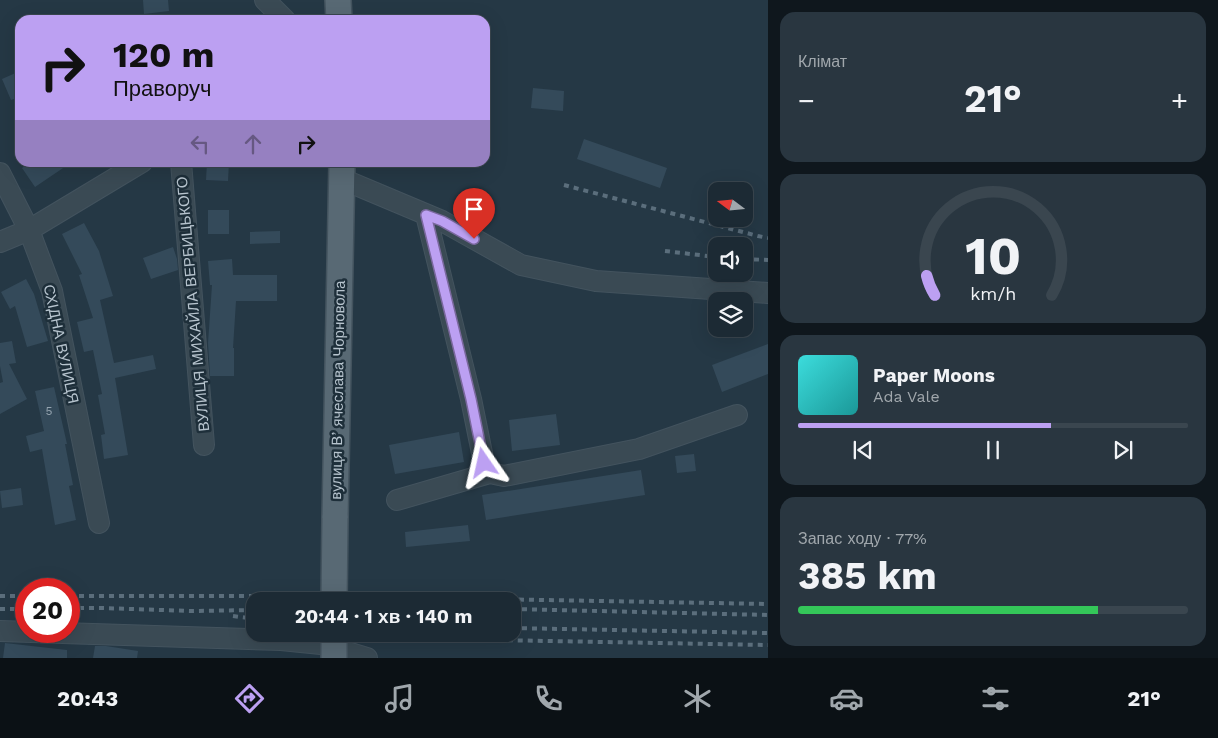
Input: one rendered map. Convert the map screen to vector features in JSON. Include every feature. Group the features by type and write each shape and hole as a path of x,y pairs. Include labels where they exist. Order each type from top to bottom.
{"main road":[{"path":"338,0 339,15"},
{"name":"вулиця Вʼячеслава Чорновола","path":"334,592 342,171"},
{"path":"334,642 334,658"}],"street":[{"path":"265,0 280,15"},
{"path":"0,242 30,230 134,167"},
{"name":"ВУЛИЦЯ МИХАЙЛА ВЕРБИЦЬКОГО","path":"181,167 204,445"},
{"name":"вулиця Вʼячеслава Чорновола","path":"342,171 426,215 442,221 521,265 596,281 768,293"},
{"name":"СХІДНА ВУЛИЦЯ","path":"0,173 30,230 52,291 99,523"},
{"path":"426,215 471,399 484,463 490,474"},
{"path":"397,500 490,474 504,476 639,449 737,415"},
{"path":"0,631 281,640 321,644 367,658"}],"building":[{"path":"143,0 168,0 169,11 144,14"},
{"path":"15,73 15,99 11,100 2,79"},
{"path":"533,88 564,91 563,111 531,108"},
{"path":"584,139 667,168 660,188 577,159"},
{"path":"23,167 65,167 35,187 22,168"},
{"path":"207,167 229,167 228,181 206,180"},
{"path":"208,210 229,210 229,234 208,234"},
{"path":"84,223 99,251 113,296 100,300 114,363 153,355 156,369 115,378 128,455 104,459 101,435 105,434 98,395 102,394 93,350 84,352 77,322 93,318 79,275 82,274 62,234"},
{"path":"280,231 280,243 250,244 250,232"},
{"path":"173,247 178,270 151,279 143,258"},
{"path":"232,259 233,275 277,275 277,301 236,301 233,348 234,376 210,376 208,343 212,285 210,285 208,261"},
{"path":"26,279 34,294 48,341 27,347 15,306 10,309 1,292"},
{"path":"12,341 16,363 9,364 27,399 0,414 0,383 3,382 0,366 0,343"},
{"path":"768,344 768,374 722,392 712,365"},
{"path":"54,387 67,444 65,444 73,485 69,486 76,520 55,525 42,449 30,452 26,436 44,431 35,391"},
{"path":"556,414 560,445 512,451 509,420"},
{"path":"459,432 464,462 395,474 389,445"},
{"path":"694,454 696,471 677,473 675,456"},
{"path":"641,470 645,495 486,520 482,495"},
{"path":"21,488 23,505 2,508 0,491"},
{"path":"468,525 470,541 406,547 405,532"},
{"path":"5,643 67,650 67,658 3,658"},
{"path":"95,646 138,651 137,658 93,658"}],"railway":[{"path":"564,185 768,238"},
{"path":"665,251 708,256"},
{"path":"753,259 768,260"},
{"path":"0,596 15,596"},
{"path":"80,596 320,596 768,604"},
{"path":"80,608 192,611 246,610"},
{"path":"0,609 15,609"},
{"path":"521,609 768,615"},
{"path":"233,616 246,618"},
{"path":"521,628 768,633"},
{"path":"521,640 768,645"}],"route":[{"path":"474,239 442,221 426,215 471,399 484,463"}]}
